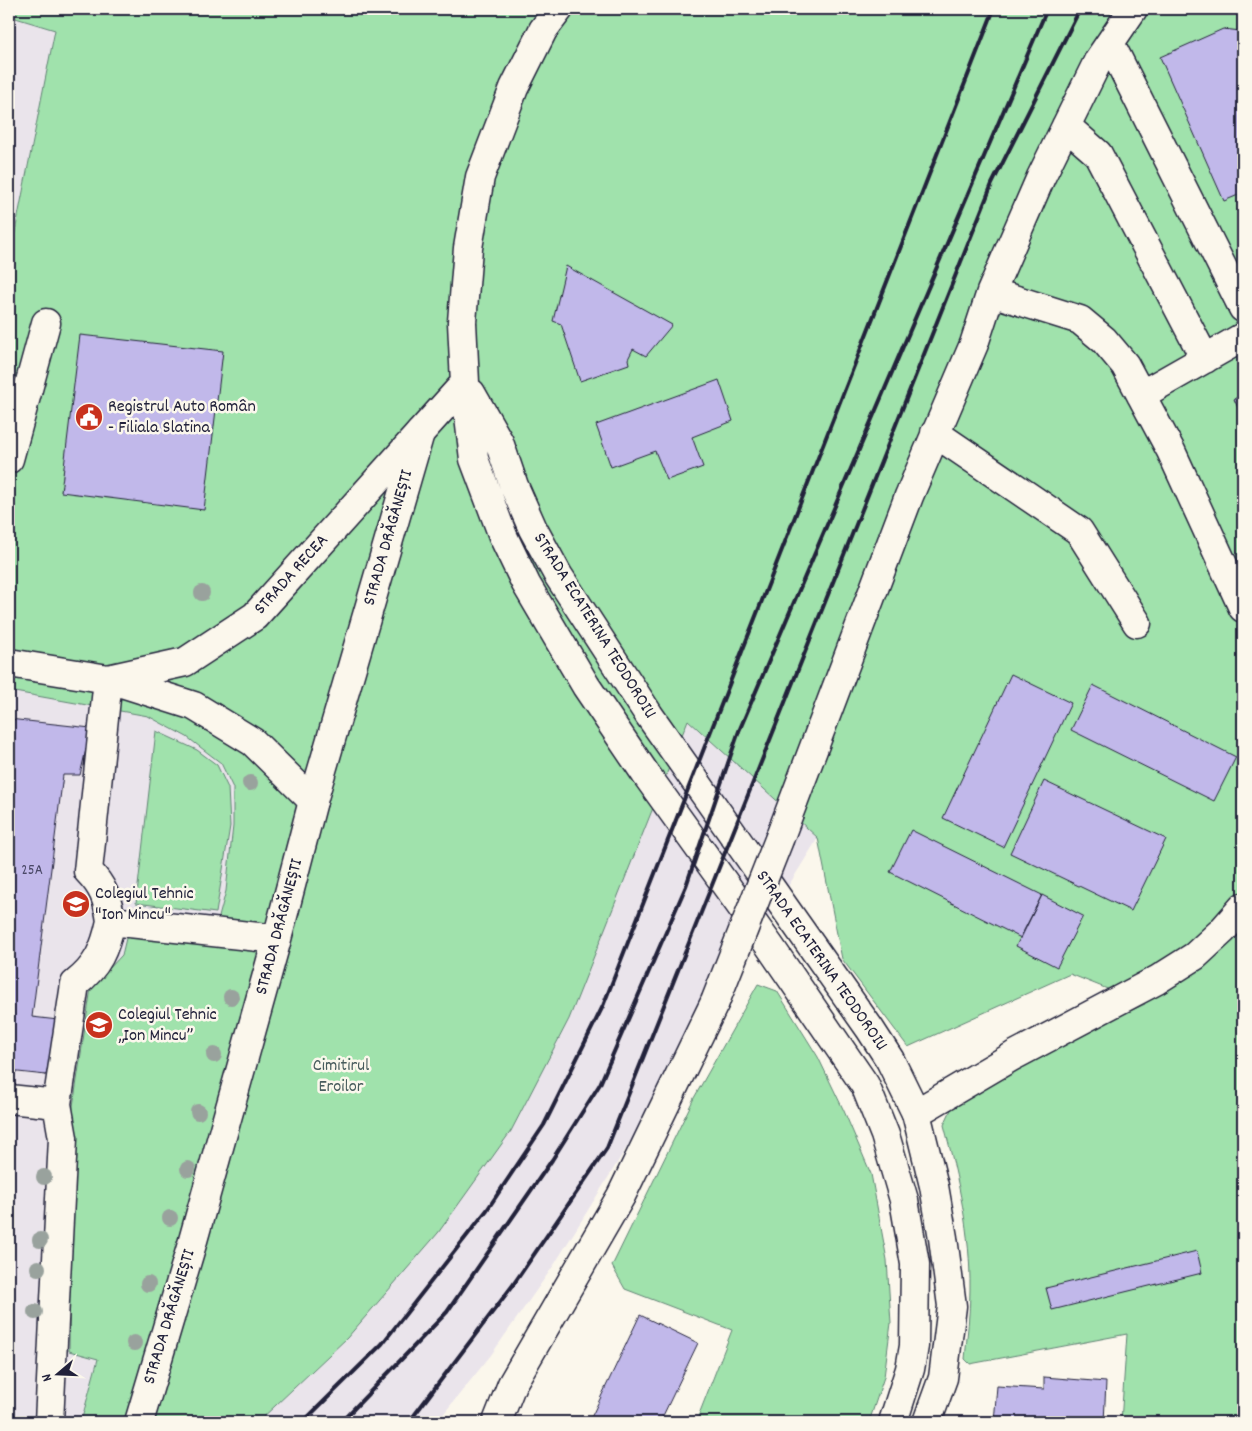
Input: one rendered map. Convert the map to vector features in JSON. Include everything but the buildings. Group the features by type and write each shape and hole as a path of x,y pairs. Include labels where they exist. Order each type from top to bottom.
{"main road":[{"path":"465,383 463,312 468,248 480,177 514,88 543,30 559,9"},
{"path":"497,1422 512,1384 621,1196 715,1002 780,837 909,496 974,344 991,292 1041,177 1099,59 1134,9"},
{"path":"1110,43 1243,308"},
{"path":"1066,126 1098,154 1205,359"},
{"path":"991,292 1080,320 1104,340 1125,365 1171,451 1243,608"},
{"path":"9,459 46,323"},
{"path":"1142,395 1243,337"},
{"name":"STRADA RECEA","path":"9,663 108,679 185,662 255,616 465,383"},
{"name":"STRADA ECATERINA TEODOROIU","path":"465,383 499,442 514,486 533,529 558,575 649,715 870,1029 890,1060 916,1113 934,1186 952,1306 943,1378 927,1422"},
{"name":"STRADA ECATERINA TEODOROIU","path":"465,383 474,459 503,536 526,584 586,686 645,773 769,944 865,1086 885,1135 904,1200 914,1264 914,1346 910,1369 893,1422"},
{"name":"STRADA DRĂGĂNEȘTI","path":"139,1422 192,1244 277,939 313,801 420,433"},
{"path":"935,433 1079,531 1137,623"},
{"path":"49,1422 62,1138 57,1104 75,984 90,972 106,942 111,921 108,901 96,878 88,871 108,679 194,706 253,742 313,801"},
{"path":"916,1113 1013,1056 1180,966 1195,956 1222,931 1243,907"},
{"path":"111,921 277,939"},
{"path":"9,1099 57,1104"}],"shaded area":[{"path":"9,16 55,30 9,262"},
{"name":"Colegiul Tehnic „Ion Mincu”","path":"9,691 148,716 187,737 221,763 233,788 233,826 226,891 81,1422 9,1422"},
{"path":"688,719 818,838 554,1265 491,1355 437,1422 258,1422 347,1338 511,1131 569,1019"}],"green space":[{"name":"Cimitirul Eroilor","path":"9,9 1243,9 1243,1422 1121,1422 1127,1334 970,1364 965,1359 970,1299 970,1269 966,1227 959,1186 944,1125 954,1103 1145,1004 1070,974 908,1047 842,959 818,838 688,720 569,1019 511,1131 438,1233 347,1338 258,1422 81,1422 98,1359 69,1351 72,1113 91,988 122,955 128,930 212,943 226,891 233,826 233,788 221,763 187,737 148,716 9,691 9,262 55,30 9,16"},
{"path":"156,731 197,750 217,765 228,788 230,826 216,913 136,903"},
{"path":"758,984 777,991 818,1057 871,1174 887,1260 891,1323 884,1377 869,1422 696,1422 732,1330 625,1289 612,1266 694,1098"}],"railway":[{"path":"303,1422 382,1344 487,1210 544,1125 603,1006 994,9"},
{"path":"341,1422 447,1312 552,1160 600,1084 686,886 739,731 1047,9"},
{"path":"409,1422 513,1285 607,1148 992,184 1080,9"}],"place":[{"name":"Registrul Auto Român - Filiala Slatina","path":"89,417"},
{"name":"Colegiul Tehnic \"Ion Mincu\"","path":"76,904"},
{"name":"Colegiul Tehnic „Ion Mincu”","path":"99,1025"}]}
